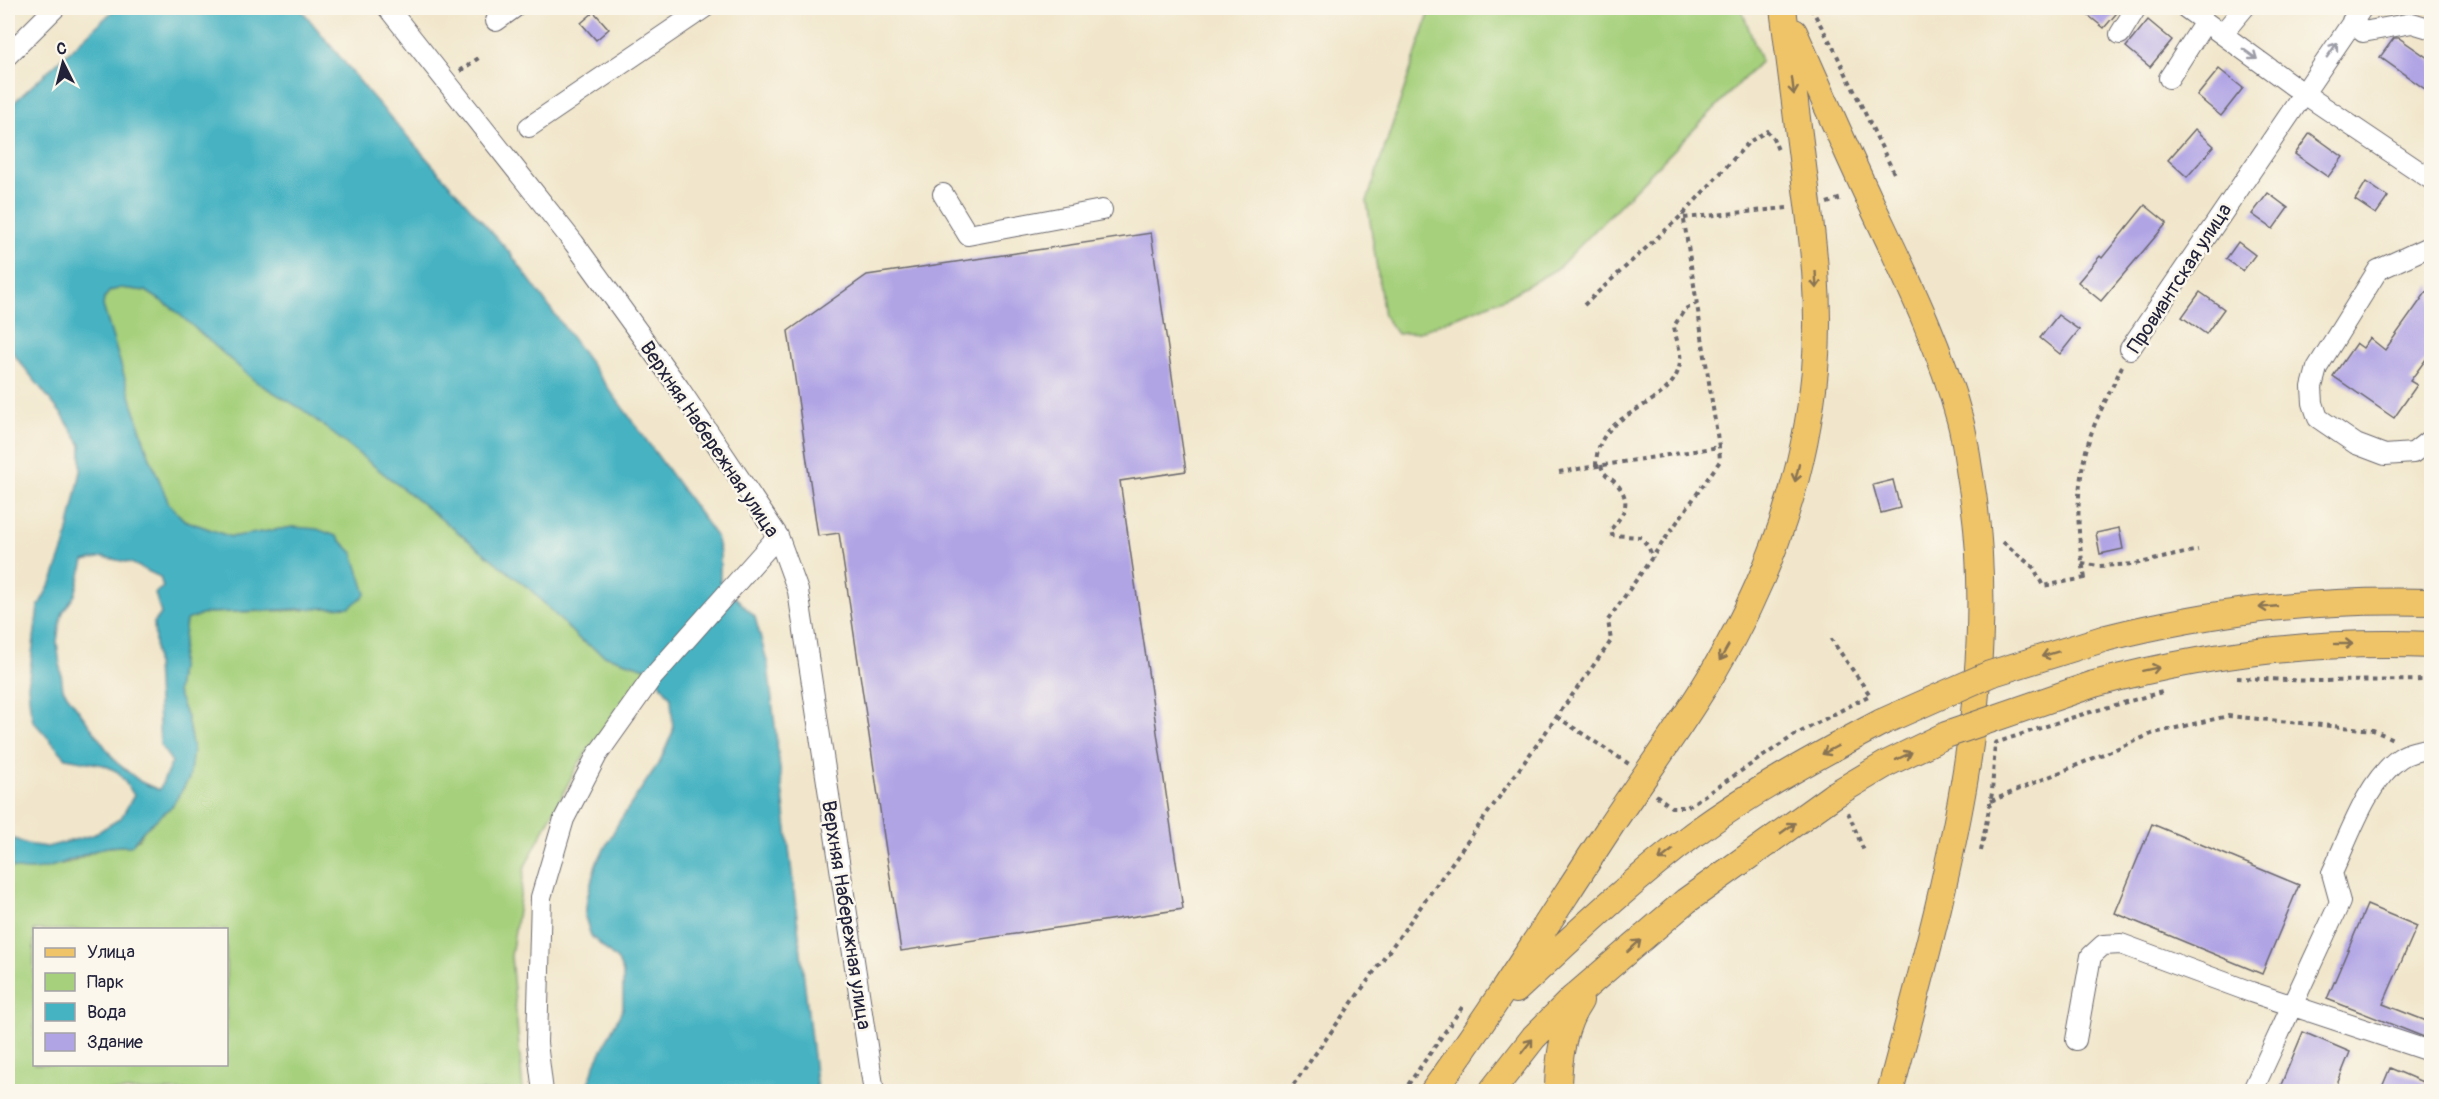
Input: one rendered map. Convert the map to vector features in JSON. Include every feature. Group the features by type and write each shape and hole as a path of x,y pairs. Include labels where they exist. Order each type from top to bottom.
{"main road":[{"path":"1433,1092 1489,1014 1608,830 1679,727 1725,653 1777,539 1793,490 1811,402 1817,334 1817,294 1815,253 1783,8"},
{"path":"1783,8 1917,301 1945,372 1961,423 1978,526 1980,628 1968,764 1948,867 1890,1092"},
{"path":"1489,1014 1642,874 1754,793 1882,722 1990,674 2106,638 2170,622 2241,610 2314,604 2432,602"},
{"path":"1491,1092 1534,1037 1686,901 1841,803 1888,763 1946,735 2094,684 2185,662 2259,650 2322,644 2432,645"},
{"path":"1558,1092 1561,1045 1568,1022 1590,986"}],"street":[{"path":"8,55 55,8"},
{"name":"Верхняя Набережная улица","path":"388,8 574,243 679,388 778,536 798,591 874,1092"},
{"path":"496,21 514,8"},
{"path":"529,127 704,8"},
{"path":"2120,34 2136,8"},
{"path":"2186,8 2303,93 2432,180"},
{"path":"2222,34 2244,8"},
{"path":"2357,14 2362,32 2412,23 2432,29"},
{"name":"Провиантская улица","path":"2130,349 2357,14"},
{"path":"2169,78 2205,22"},
{"path":"943,194 968,235 1102,210"},
{"path":"2430,246 2378,270 2317,368 2312,395 2318,418 2356,444 2385,455 2413,453 2432,438"},
{"path":"543,1092 537,1043 541,897 568,810 597,755 651,679 778,536"},
{"path":"2252,1092 2340,902 2332,873 2374,786 2386,770 2402,757 2425,750"},
{"path":"2076,1040 2091,956 2103,945 2121,944 2432,1052"}],"path":[{"path":"1811,8 1834,49 1894,173"},
{"path":"1584,305 1683,216 1749,142 1767,131 1773,138 1780,156"},
{"path":"1683,216 1795,207"},
{"path":"1288,1092 1611,641 1608,620 1720,461 1683,216"},
{"path":"1653,559 1648,546 1640,537 1612,535 1611,529 1621,520 1626,508 1621,490 1598,466 1600,444 1612,426 1637,407 1655,398 1671,382 1680,362 1674,326 1685,309 1697,303"},
{"name":"Провиантская улица","path":"2081,562 2078,528 2082,467 2090,436 2130,349"},
{"path":"1559,472 1719,447"},
{"path":"2003,542 2034,568 2043,586 2085,578 2081,562 2098,566 2135,564 2198,550"},
{"path":"1651,791 1671,807 1687,807 1795,735 1870,695 1831,639"},
{"path":"2235,678 2316,681 2432,680"},
{"path":"1981,851 1991,801 1995,743 2080,715 2164,692"},
{"path":"1991,801 2154,733 2228,716 2373,730 2425,750"},
{"path":"1557,717 1634,767"},
{"path":"1841,803 1864,851"}],"green space":[{"path":"1431,8 1741,8 1761,61 1557,269 1505,298 1419,332 1397,334 1384,316 1367,201"},
{"path":"121,288 146,291 171,307 256,382 302,409 531,590 579,639 604,655 649,669 579,763 525,866 511,956 523,1091 8,1091 8,866 32,870 71,862 101,848 121,846 139,839 144,830 172,806 189,779 193,749 187,718 177,692 186,620 207,613 305,610 293,527 231,537 184,520 169,504 146,448 103,306 104,298 110,291"}],"water":[{"path":"116,8 300,8 370,94 510,253 716,536 720,553 720,582 755,617 768,665 817,1091 587,1091 594,1066 623,1008 623,973 618,961 591,936 585,917 587,899 596,864 619,822 660,761 673,731 671,698 649,669 604,655 579,639 531,590 302,409 256,382 171,307 146,291 121,288 110,291 104,298 103,306 146,448 169,504 184,520 231,537 293,527 317,529 336,536 353,553 366,594 350,607 207,613 186,620 177,692 187,718 193,749 189,779 172,806 144,830 131,846 106,847 56,865 32,870 8,866 8,836 26,844 47,847 93,835 121,818 134,795 118,772 104,765 66,758 33,721 30,707 28,686 38,607 53,579 65,545 81,471 81,445 63,416 8,347 8,108","holes":["103,557 131,563 160,577 163,587 155,593 161,614 154,622 160,745 172,762 159,790 141,782 116,762 63,689 57,642 63,612 75,595 84,561"]}],"building":[{"path":"2079,8 2121,8 2104,28"},
{"path":"594,12 609,29 596,40 581,23"},
{"path":"2148,20 2172,40 2150,67 2126,47"},
{"path":"2394,38 2399,38 2432,61 2432,94 2380,57"},
{"path":"2219,69 2243,88 2221,116 2197,96"},
{"path":"2195,129 2214,146 2187,177 2168,160"},
{"path":"2310,133 2343,157 2328,177 2295,154"},
{"path":"2366,182 2388,197 2376,214 2355,200"},
{"path":"2268,193 2288,208 2273,229 2252,214"},
{"path":"2145,205 2167,223 2101,301 2078,282 2100,256 2102,258"},
{"path":"1151,233 1186,471 1120,481 1183,909 901,951 839,533 818,536 788,331 867,275"},
{"path":"2238,242 2255,255 2243,271 2226,259"},
{"path":"2432,284 2432,351 2410,381 2417,385 2394,418 2333,376 2356,343 2363,348 2370,338 2385,350"},
{"path":"2200,292 2224,309 2206,334 2182,317"},
{"path":"2058,315 2079,330 2060,354 2040,338"},
{"path":"1893,480 1900,508 1881,513 1873,485"},
{"path":"2119,528 2123,549 2100,554 2096,533"},
{"path":"2152,824 2299,885 2262,974 2115,913"},
{"path":"2367,905 2417,926 2383,1004 2429,1022 2424,1037 2327,999"},
{"path":"2303,1032 2350,1052 2334,1092 2278,1092"},
{"path":"2390,1068 2432,1086 2432,1092 2380,1092"}]}
